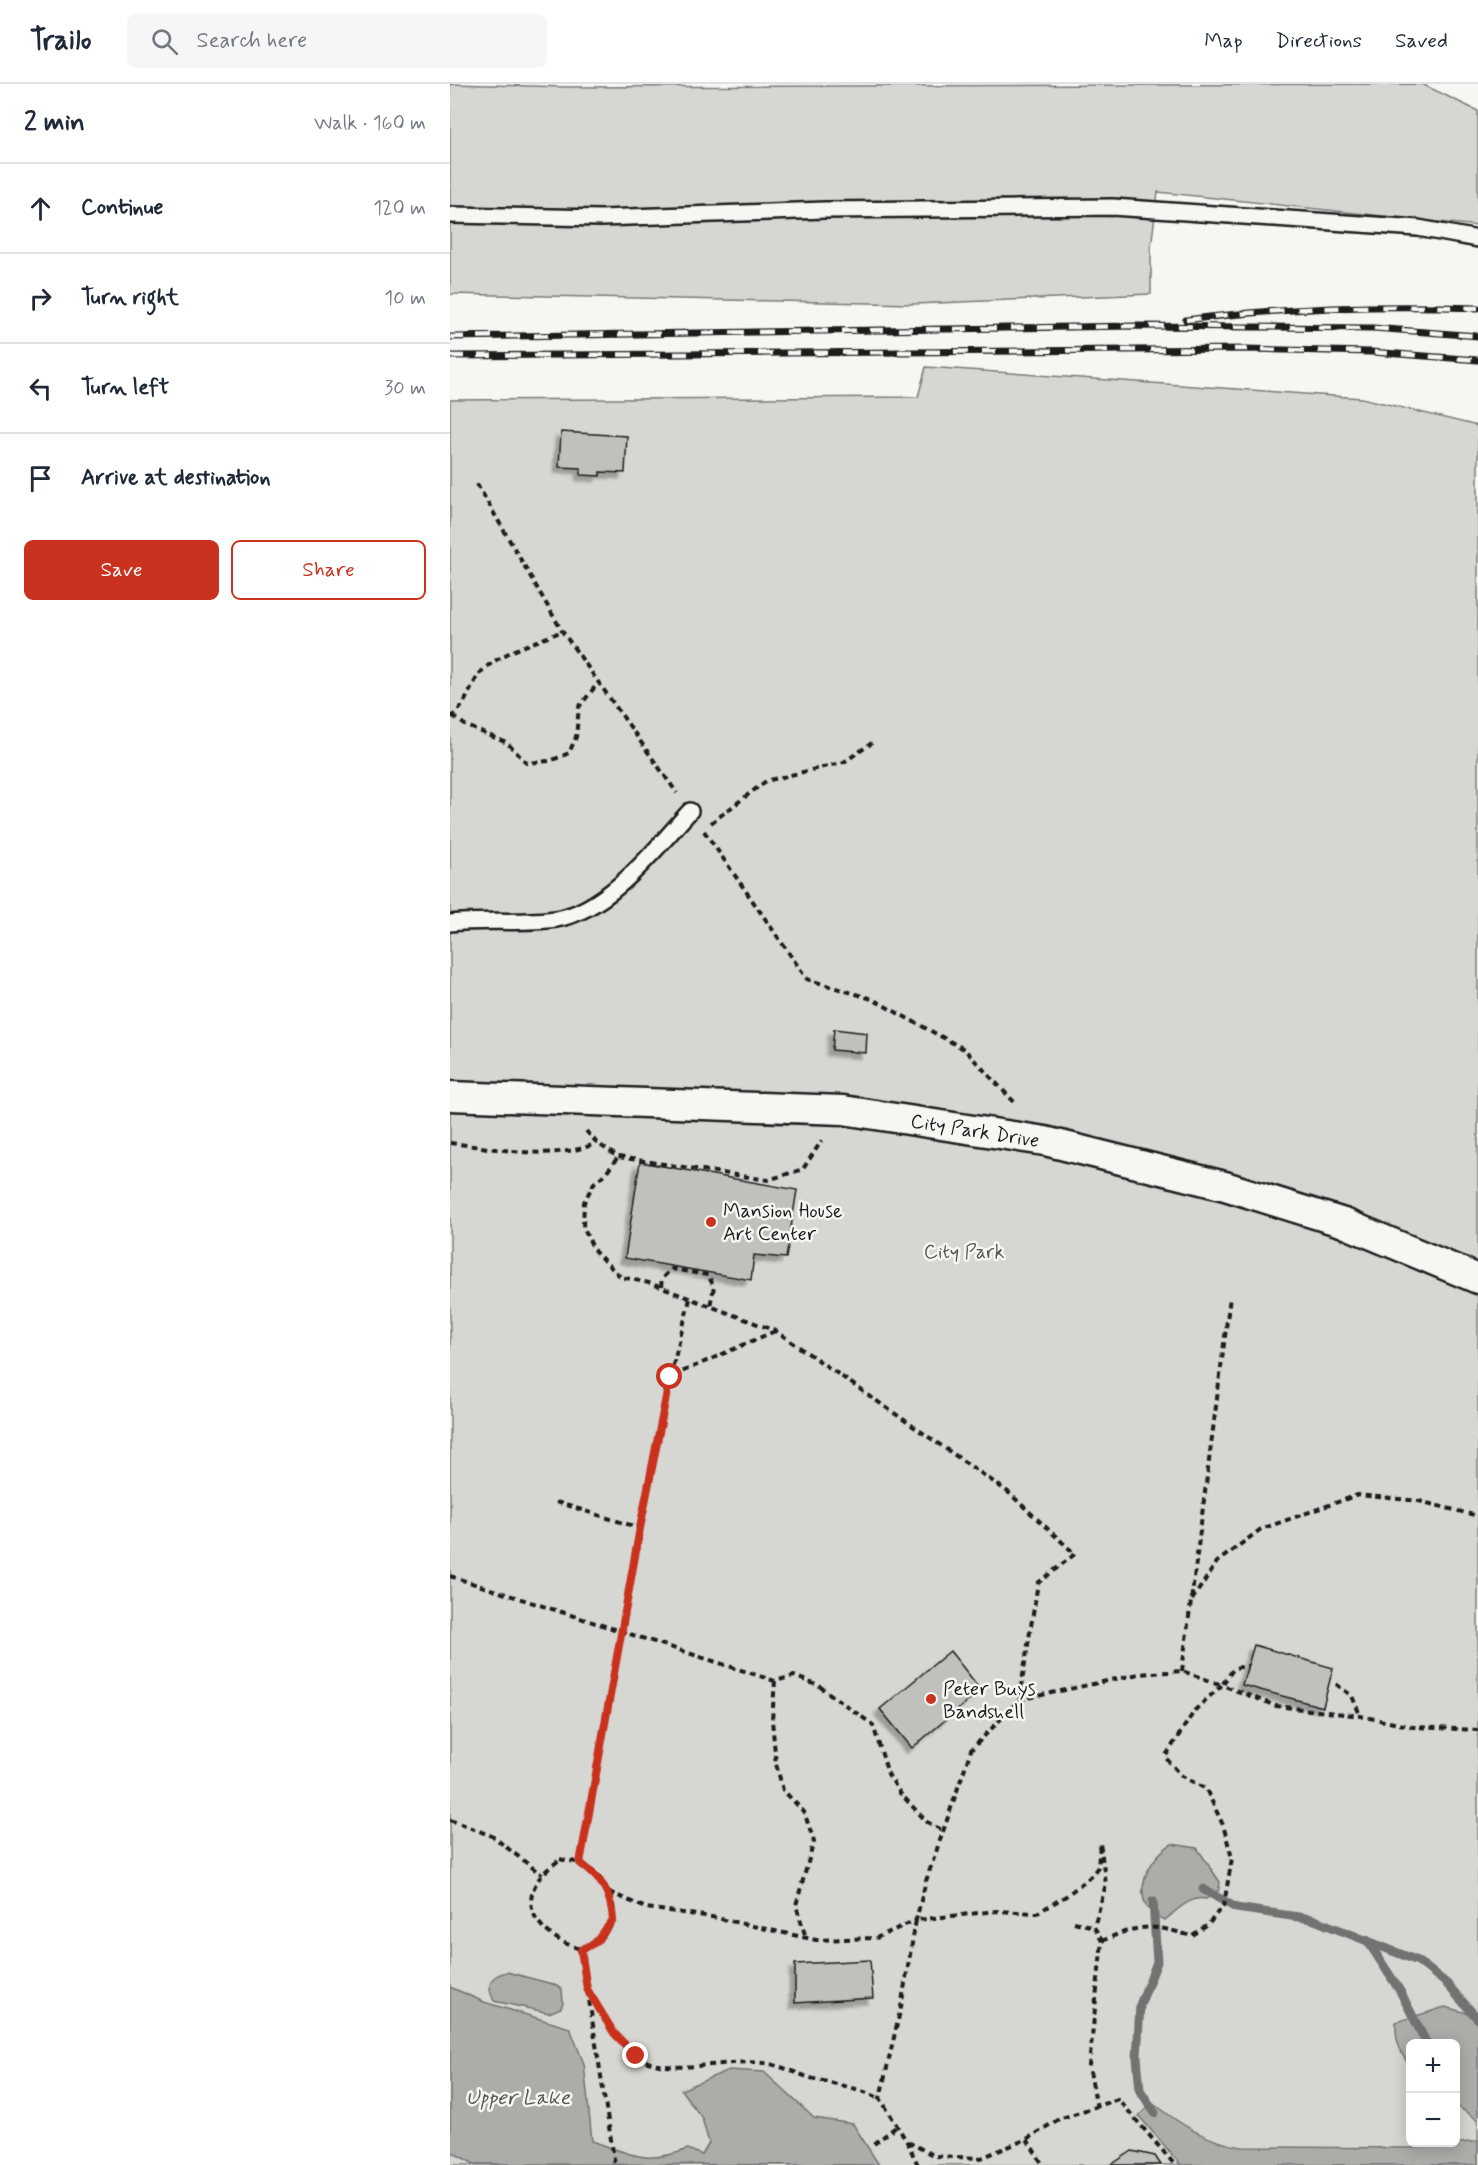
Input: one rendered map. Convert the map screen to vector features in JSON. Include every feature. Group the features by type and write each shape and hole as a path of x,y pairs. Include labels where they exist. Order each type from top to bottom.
{"street":[{"name":"City Park Drive","path":"450,1096 860,1112 1045,1141 1225,1186 1344,1223 1478,1279"}],"lane":[{"path":"450,215 601,218 825,210 1113,207 1418,228 1478,239"},
{"path":"450,923 558,919 597,902 633,874 690,811"}],"path":[{"path":"477,484 562,631 690,811"},
{"path":"562,631 491,664 473,681 452,716 465,726 507,743 527,763 550,761 569,753 576,736 579,707 598,683"},
{"path":"872,742 844,762 766,781 703,829 807,979 872,999 964,1049 1024,1113"},
{"path":"561,1100 597,1143 618,1157 768,1180 803,1169 829,1129 860,1112"},
{"path":"450,1143 555,1152 578,1151 597,1143"},
{"path":"618,1157 607,1172 594,1182 584,1202 583,1227 595,1252 621,1277 661,1287 776,1331 1008,1492 1075,1554 1038,1583 1019,1700"},
{"path":"661,1287 662,1278 672,1269 708,1275 714,1287 710,1306"},
{"path":"1182,1671 1230,1297"},
{"path":"580,1863 640,1528 670,1377 690,1299"},
{"path":"670,1377 776,1331"},
{"path":"1191,1601 1217,1562 1261,1529 1358,1495 1419,1502 1478,1516"},
{"path":"556,1502 640,1528"},
{"path":"450,1576 775,1681 794,1676 819,1686 873,1725 888,1774 900,1793 927,1822 944,1831"},
{"path":"1102,1941 1124,1931 1143,1926 1162,1927 1191,1936 1208,1925 1224,1904 1232,1858 1223,1826 1206,1789 1182,1776 1165,1757 1195,1710 1222,1685 1234,1668 1248,1666"},
{"path":"880,2098 926,1881 971,1750 1019,1700 1139,1674 1182,1671 1276,1706 1360,1716 1413,1727 1478,1730"},
{"path":"775,1681 772,1720 776,1764 783,1790 804,1812 814,1841 796,1905 806,1938"},
{"path":"1336,1684 1352,1696 1360,1716"},
{"path":"450,1820 492,1836 542,1875"},
{"path":"609,1892 646,1908 712,1917 806,1938 876,1938 916,1920 996,1911 1037,1913 1090,1878 1098,1867 1100,1843 1106,1884 1094,1928"},
{"path":"560,1859 580,1863 599,1877 609,1892 613,1920 596,1942 581,1950 560,1944 544,1931 533,1912 532,1894 542,1875 560,1859"},
{"path":"1074,1922 1094,1928 1102,1941 1089,2066 1097,2108"},
{"path":"581,1950 615,2165"},
{"path":"587,1989 614,2033 636,2056 675,2068 718,2062 770,2064 862,2090 880,2098 918,2165"},
{"path":"907,2142 935,2156 971,2159 997,2153 1027,2139 1059,2119 1118,2099 1175,2165"},
{"path":"874,2144 897,2126"},
{"path":"1027,2139 1043,2165"}],"green space":[{"path":"450,84 566,87 1422,84 1478,111 1478,226 1158,192 1151,247 1151,294 914,304 450,294"},
{"name":"City Park","path":"926,367 1362,398 1478,426 1478,2165 450,2165 450,400 918,397"}],"water":[{"path":"1172,1844 1197,1848 1220,1882 1219,1890 1206,1899 1200,1898 1189,1902 1165,1920 1153,1914 1146,1905 1143,1894 1144,1883 1154,1860"},
{"path":"507,1972 556,1985 562,1989 561,2008 549,2013 494,2001 490,1990 491,1982 496,1976"},
{"name":"Upper Lake","path":"450,1987 484,2002 570,2028 584,2064 592,2141 640,2156 661,2156 688,2149 702,2155 709,2143 702,2118 681,2090 729,2070 764,2072 814,2118 853,2124 879,2165 474,2164 450,2151"},
{"path":"1445,2007 1478,2016 1478,2120 1460,2108 1460,2039 1406,2039 1406,2060 1398,2045 1396,2022"},
{"path":"1152,2102 1194,2131 1216,2141 1242,2147 1460,2147 1460,2143 1478,2141 1478,2165 1181,2165 1139,2116"}],"building":[{"path":"561,432 627,436 625,473 600,472 600,476 581,475 581,468 559,467"},
{"path":"834,1029 867,1033 866,1053 832,1050"},
{"name":"Mansion House Art Center","path":"640,1162 797,1190 786,1258 754,1255 751,1280 625,1258"},
{"path":"1254,1645 1333,1668 1323,1707 1242,1685"},
{"name":"Peter Buys Bandshell","path":"950,1651 981,1690 912,1748 880,1709"},
{"path":"870,1960 873,1998 795,2003 795,1964"},
{"path":"1132,2151 1155,2156 1161,2165 1111,2165"}],"waterway":[{"path":"1203,1889 1236,1908 1312,1919 1418,1961 1446,1983 1478,2019"},
{"path":"1153,1901 1157,1962 1140,2005 1137,2057 1140,2090 1155,2113"},
{"path":"1367,1940 1400,1991 1424,2039"}],"railway":[{"path":"1186,320 1259,312 1332,308 1478,308"},
{"path":"450,337 1135,326 1373,328 1478,336"},
{"path":"450,356 1247,349 1371,352 1478,360"}],"place":[{"name":"Mansion House Art Center","path":"711,1222"},
{"name":"Peter Buys Bandshell","path":"931,1699"}],"route":[{"path":"636,2056 614,2033 587,1989 581,1950 596,1942 609,1928 613,1920 612,1902 609,1892 599,1877 580,1863 640,1528 670,1377"}]}
